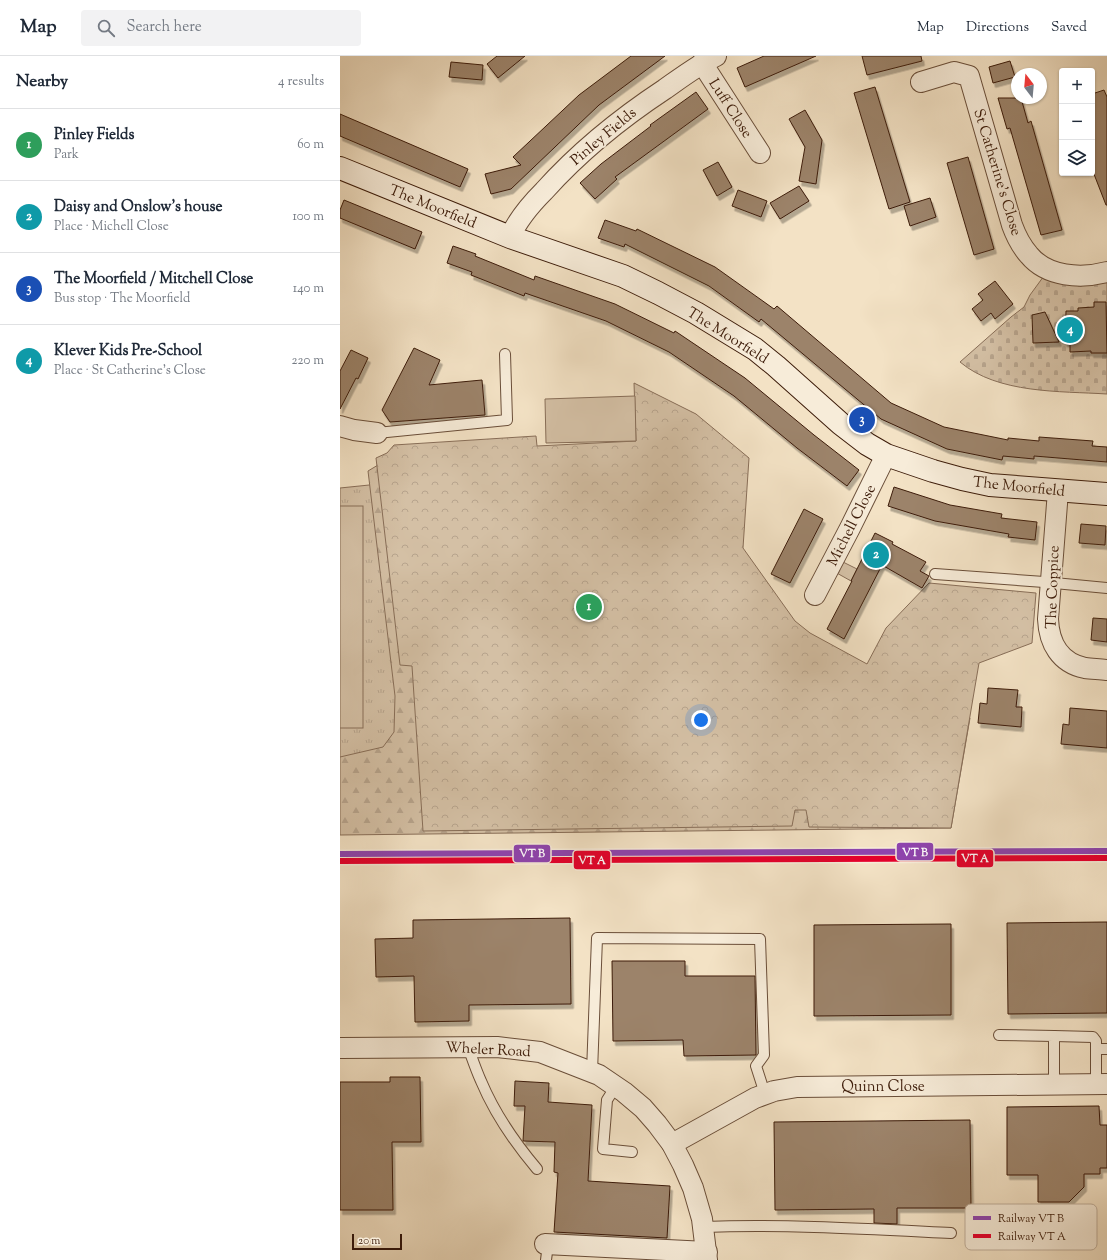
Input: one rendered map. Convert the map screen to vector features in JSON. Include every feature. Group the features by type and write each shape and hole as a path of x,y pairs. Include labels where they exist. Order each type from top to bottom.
{"street":[{"name":"Luff Close","path":"709,60 760,153"},
{"name":"Pinley Fields","path":"510,237 515,225 526,210 557,176 594,143 636,108 709,60"},
{"name":"St Catherine's Close","path":"921,82 954,72 969,76 1012,225 1020,243 1030,256 1044,267 1059,273 1077,276 1107,272"},
{"name":"The Moorfield","path":"340,168 510,237 623,276 658,293 755,349 841,424 867,444 886,455 940,473 990,485 1107,494"},
{"path":"340,426 354,430 377,433"},
{"name":"Michell Close","path":"815,595 886,455"},
{"name":"The Coppice","path":"1058,491 1048,620 1049,633 1053,644 1060,654 1072,663 1084,668 1107,670"},
{"name":"Wheler Road","path":"340,1048 497,1047 540,1052 599,1075 616,1086 643,1108 672,1144 693,1188 704,1227 708,1256"},
{"name":"Quinn Close","path":"672,1144 755,1098 774,1091 796,1087 1101,1084"},
{"path":"546,1249 624,1254 708,1256"}],"lane":[{"path":"377,433 507,420 505,354"},
{"path":"935,574 1051,582 1107,588"},
{"path":"592,1072 597,938 760,939 764,1054 756,1066 765,1094"},
{"path":"999,1035 1093,1037 1096,1041 1101,1084"},
{"path":"1054,1036 1054,1084"},
{"path":"468,1047 482,1083 501,1119 522,1151 537,1169"},
{"path":"1096,1049 1107,1049"},
{"path":"616,1086 607,1100 603,1149 632,1152"},
{"path":"704,1227 734,1226 840,1228 951,1233"}],"green space":[{"path":"1049,269 1107,272 1107,394 1050,391 1011,385 992,380 975,372 960,362 1024,307 1030,295"},
{"path":"634,383 696,414 749,458 743,548 795,621 810,633 867,664 886,628 929,583 1036,593 1032,643 979,663 951,828 809,827 806,810 795,810 792,826 423,831 412,666 400,665 376,458 387,453 394,445 536,436 537,446 636,441"},
{"path":"635,396 636,441 546,443 545,399"},
{"path":"388,459 970,718 951,828 340,835 340,757 383,747 394,732 395,696 368,471"},
{"path":"379,484 423,831 340,832 340,488"},
{"path":"340,506 363,506 363,728 340,728"},
{"path":"841,561 857,569 851,581 835,572"}],"building":[{"path":"497,56 525,56 498,78 487,64"},
{"path":"631,56 665,56 599,105 511,189 491,194 485,174 521,165 513,157 579,95"},
{"path":"764,56 816,56 745,87 737,68"},
{"path":"862,56 921,56 922,61 867,75"},
{"path":"1010,61 1012,68 1011,78 993,83 989,67"},
{"path":"451,62 483,65 482,80 449,77"},
{"path":"875,87 910,202 889,209 854,93"},
{"path":"1104,90 1107,97 1107,205 1095,176 1095,93"},
{"path":"696,92 708,109 615,177 617,179 595,199 580,183 601,164 651,126 650,125"},
{"path":"998,98 1011,98 1011,104 1023,104 1028,123 1031,121 1062,230 1041,235 1010,128 1007,129"},
{"path":"805,110 822,140 816,184 799,181 805,147 789,119"},
{"path":"340,114 468,169 460,187 340,136"},
{"path":"968,157 994,249 974,255 947,163"},
{"path":"718,162 732,187 717,196 703,170"},
{"path":"799,186 809,201 780,219 770,203"},
{"path":"738,190 767,201 761,217 732,206"},
{"path":"930,198 936,217 910,226 904,206"},
{"path":"344,200 422,232 415,249 340,218 340,210"},
{"path":"605,220 636,231 637,229 715,267 774,309 777,306 891,403 944,427 1008,440 1008,438 1039,441 1039,437 1093,441 1092,446 1107,447 1107,462 1034,456 1034,459 1003,456 1002,460 947,449 881,419 761,319 759,322 709,286 625,244 624,247 598,238"},
{"path":"453,246 476,254 475,256 534,280 535,276 615,304 674,333 675,331 745,378 859,470 847,486 797,448 734,396 669,352 606,321 525,293 524,296 471,275 472,272 447,263"},
{"path":"995,281 1013,304 995,319 991,313 981,321 972,309 983,300 978,294"},
{"path":"1094,302 1106,302 1107,353 1091,353 1091,351 1070,352 1070,342 1065,342 1066,311 1078,311 1078,308 1094,307"},
{"path":"1045,312 1059,342 1033,343 1032,315"},
{"path":"414,348 440,360 429,385 482,380 485,415 390,422 382,410"},
{"path":"351,350 368,358 358,379 356,378 340,409 340,371"},
{"path":"894,487 950,505 1002,514 1001,518 1037,522 1035,540 1008,537 1009,534 935,521 888,506"},
{"path":"804,509 823,519 790,583 771,574"},
{"path":"1081,524 1106,526 1105,545 1079,543"},
{"path":"875,533 926,562 920,571 929,576 922,588 882,565 844,639 827,629"},
{"path":"1093,618 1107,619 1107,642 1091,640"},
{"path":"988,688 1018,690 1016,707 1022,707 1021,727 978,723 980,703 987,704"},
{"path":"1070,708 1107,711 1107,748 1061,744 1063,724 1069,725"},
{"path":"570,918 571,1004 469,1005 469,1021 415,1022 414,976 376,977 375,939 413,938 413,920"},
{"path":"1107,922 1107,1013 1008,1014 1007,923"},
{"path":"951,924 951,1015 814,1016 814,925"},
{"path":"612,961 685,961 685,976 755,976 756,1055 684,1056 683,1040 613,1041"},
{"path":"390,1077 420,1077 421,1142 392,1142 393,1210 340,1210 340,1082 390,1082"},
{"path":"515,1081 549,1083 548,1102 592,1105 588,1181 670,1186 667,1238 554,1232 558,1173 554,1172 555,1142 523,1141 525,1106 514,1106"},
{"path":"1099,1106 1100,1125 1107,1125 1107,1168 1100,1168 1100,1174 1084,1174 1084,1187 1069,1202 1038,1202 1038,1175 1007,1175 1007,1107"},
{"path":"970,1120 971,1204 965,1204 965,1208 897,1208 897,1224 874,1223 874,1209 775,1210 774,1122"}],"transit line":[{"path":"340,854 1107,851"},
{"path":"340,861 1107,858"}],"place":[{"name":"Klever Kids Pre-School","path":"1070,330"},
{"name":"The Moorfield / Mitchell Close","path":"862,420"},
{"name":"Daisy and Onslow's house","path":"876,555"},
{"name":"Pinley Fields","path":"589,607"}]}
